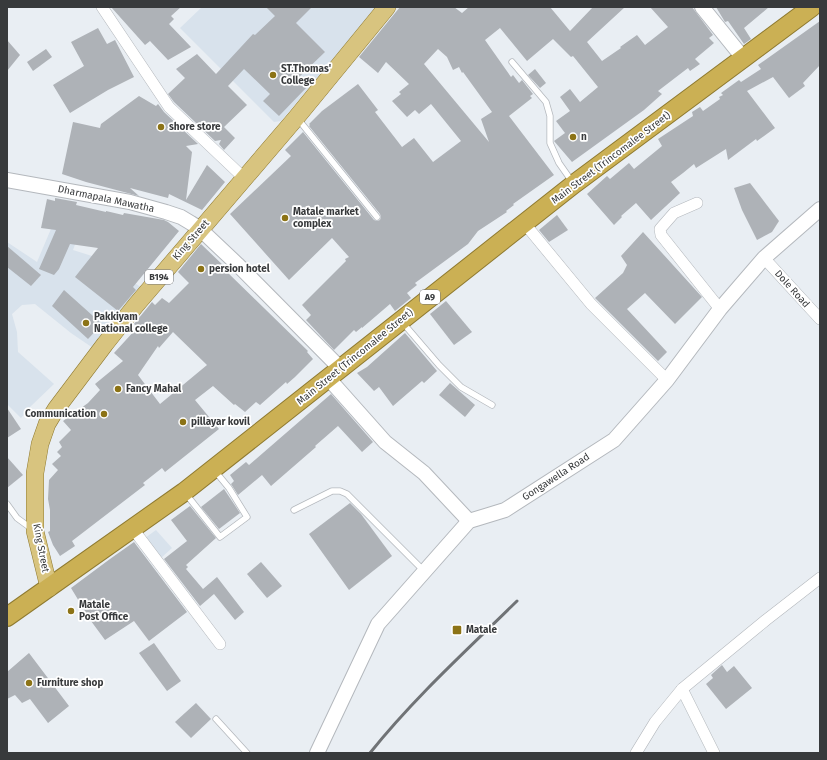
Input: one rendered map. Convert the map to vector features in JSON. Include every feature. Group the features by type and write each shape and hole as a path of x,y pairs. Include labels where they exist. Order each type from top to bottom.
{"highway":[{"name":"Main Street (Trincomalee Street)","path":"49,588 184,492 574,184 812,7"},
{"name":"A9","path":"7,617 49,588"}],"main road":[{"name":"King Street","path":"49,588 35,531 35,473 40,444 47,424 56,409 105,344 200,229 296,118 387,7"}],"street":[{"path":"102,7 169,107 244,178"},
{"path":"702,7 744,59"},
{"name":"Dharmapala Mawatha","path":"7,180 142,205 181,217 200,229 335,374 385,442 424,473 469,521"},
{"path":"697,204 674,213 660,229 661,235 720,309"},
{"name":"Gongawella Road","path":"469,521 505,510 614,440 666,380 720,309 764,258 820,209"},
{"path":"525,224 592,304 666,380"},
{"name":"Dole Road","path":"764,258 820,319"},
{"path":"317,753 378,624 469,521"},
{"path":"133,528 220,644"},
{"path":"636,753 655,722 682,689 820,578"},
{"path":"682,689 714,753"}],"lane":[{"path":"512,62 546,102 550,116 550,143 559,163 574,184"},
{"path":"296,118 377,217"},
{"path":"402,321 439,365 461,387 492,405"},
{"path":"184,492 220,537 248,518 229,488 213,469"},
{"path":"294,510 332,491 340,491 347,494 424,572"},
{"path":"7,504 17,518 35,531"},
{"path":"216,719 248,753"}],"shaded area":[{"name":"ST.Thomas' College","path":"202,7 377,7 281,121 274,122 180,28"},
{"name":"Pakkiyam National college","path":"56,217 83,222 73,250 92,256 144,289 93,348 71,333 35,304 22,305 12,314 17,332 18,352 54,384 21,418 7,404 7,242 37,262"},
{"path":"156,530 172,548 161,558 145,538"}],"building":[{"path":"111,7 181,7 171,16 174,19 169,24 191,47 168,60 150,41 145,45"},
{"path":"266,7 312,7 296,23 325,52 298,78 307,87 279,116 263,101 270,94 244,69 228,86 247,105 224,127 235,138 224,150 219,144 221,140 215,141 174,102 168,94 185,78 176,69 197,54 216,74 253,34 255,35 275,16"},
{"path":"400,7 454,7 462,13 469,7 550,7 570,31 593,7 625,7 587,42 602,61 637,35 645,45 668,27 650,7 692,7 713,35 709,38 714,43 695,59 700,64 690,71 688,68 658,91 662,94 644,110 572,162 554,141 565,133 556,121 570,111 560,97 570,89 580,102 598,87 573,56 571,57 553,39 527,61 500,28 485,40 511,77 513,75 519,83 522,80 533,94 530,96 532,98 509,116 554,175 513,204 514,205 506,211 507,212 478,231 468,244 415,283 417,285 407,293 411,298 395,311 390,304 362,328 356,332 354,330 334,350 306,320 311,315 302,305 346,261 345,259 349,257 332,238 289,280 230,214 291,156 285,150 303,132 374,220 380,220 380,214 309,126 309,124 322,111 358,84 378,110 375,112 402,147 414,138 433,162 461,141 431,104 419,114 415,110 407,117 392,101 401,94 399,92 409,84 386,62 378,73 359,57","holes":["438,49 447,57 453,70 459,67 492,112 481,119 489,142 424,64"]},
{"path":"716,7 769,7 744,28 751,39 744,44 728,21 725,22"},
{"path":"820,21 820,65 803,83 805,86 789,98 773,77 747,91 775,128 757,141 756,139 728,160 726,149 696,168 694,164 671,182 680,193 651,220 636,203 621,216 622,217 614,225 587,194 607,176 610,179 629,163 634,169 662,146 658,139 693,116 692,112 700,107 703,111 720,99 719,97 723,95 721,93 739,80 741,82 761,69 758,65"},
{"path":"98,28 107,44 115,40 134,77 108,90 70,113 53,85 84,66 71,42"},
{"path":"7,40 20,55 7,71"},
{"path":"46,49 52,57 33,71 27,62"},
{"path":"535,69 546,83 540,88 528,75"},
{"path":"139,96 156,106 158,104 164,112 198,144 186,146 192,152 186,200 207,165 225,182 202,210 169,194 168,198 130,188 139,196 62,174 73,122 100,128 101,124"},
{"path":"750,183 779,221 772,232 757,240 742,210 734,188"},
{"path":"55,198 77,202 76,205 106,212 123,215 124,213 164,220 179,231 133,287 136,290 118,311 75,277 98,248 70,244 59,269 54,275 39,269 56,230 41,228 47,199 55,201"},
{"path":"557,215 568,230 549,242 539,230"},
{"path":"643,232 702,297 675,324 645,293 627,309 667,352 658,361 595,298 623,273 627,265 621,256"},
{"path":"201,244 226,268 225,270 308,351 307,352 313,359 287,384 286,382 260,405 256,402 245,412 235,404 234,405 213,386 195,400 219,429 165,472 162,468 143,483 145,485 72,541 75,546 60,556 53,545 48,532 50,531 50,510 48,499 49,480 58,470 52,464 61,456 57,452 62,447 59,442 71,430 63,421 88,403 100,390 95,384 123,361 114,353 136,329 135,328 137,326 134,324 152,302 155,305 162,298 169,303 189,283 178,272","holes":["173,332 207,365 160,404 138,375 158,346 159,348"]},
{"path":"7,246 41,275 31,286 7,267"},
{"name":"Pakkiyam National college","path":"64,290 102,324 88,339 52,306"},
{"path":"446,301 472,332 454,345 430,314"},
{"path":"405,333 437,371 424,383 422,381 393,406 379,387 374,391 357,373 367,367"},
{"path":"450,383 475,405 465,417 439,395"},
{"path":"331,394 373,442 362,452 338,426 271,486 262,475 238,495 231,484 234,481 230,475 246,462 249,465"},
{"path":"7,408 21,429 7,438"},
{"path":"7,457 23,475 7,488"},
{"path":"224,489 240,513 219,529 201,507"},
{"path":"350,503 361,514 392,556 349,590 309,534"},
{"path":"190,506 216,538 186,565 188,567 186,569 203,589 217,577 244,612 235,620 214,594 200,606 164,559 187,541 171,520"},
{"path":"134,542 187,612 149,641 134,621 105,640 91,621 71,588"},
{"path":"261,562 282,586 267,598 247,574"},
{"path":"154,643 181,681 167,691 139,653"},
{"name":"Furniture shop","path":"29,653 69,706 48,723 30,699 22,703 15,695 7,699 7,672"},
{"path":"722,665 727,672 734,666 752,688 726,709 706,684 713,678 711,675"},
{"path":"196,703 211,719 191,738 175,722"}],"railway":[{"path":"370,753 404,713 517,601"}],"place":[{"name":"ST.Thomas' College","path":"273,75"},
{"name":"shore store","path":"161,127"},
{"name":"n","path":"573,137"},
{"name":"Matale market complex","path":"285,218"},
{"name":"persion hotel","path":"201,269"},
{"name":"Pakkiyam National college","path":"86,323"},
{"name":"Fancy Mahal","path":"118,389"},
{"name":"Communication","path":"104,414"},
{"name":"pillayar kovil","path":"183,422"},
{"name":"Matale Post Office","path":"71,611"},
{"name":"Matale","path":"457,630"},
{"name":"Furniture shop","path":"29,683"}]}
